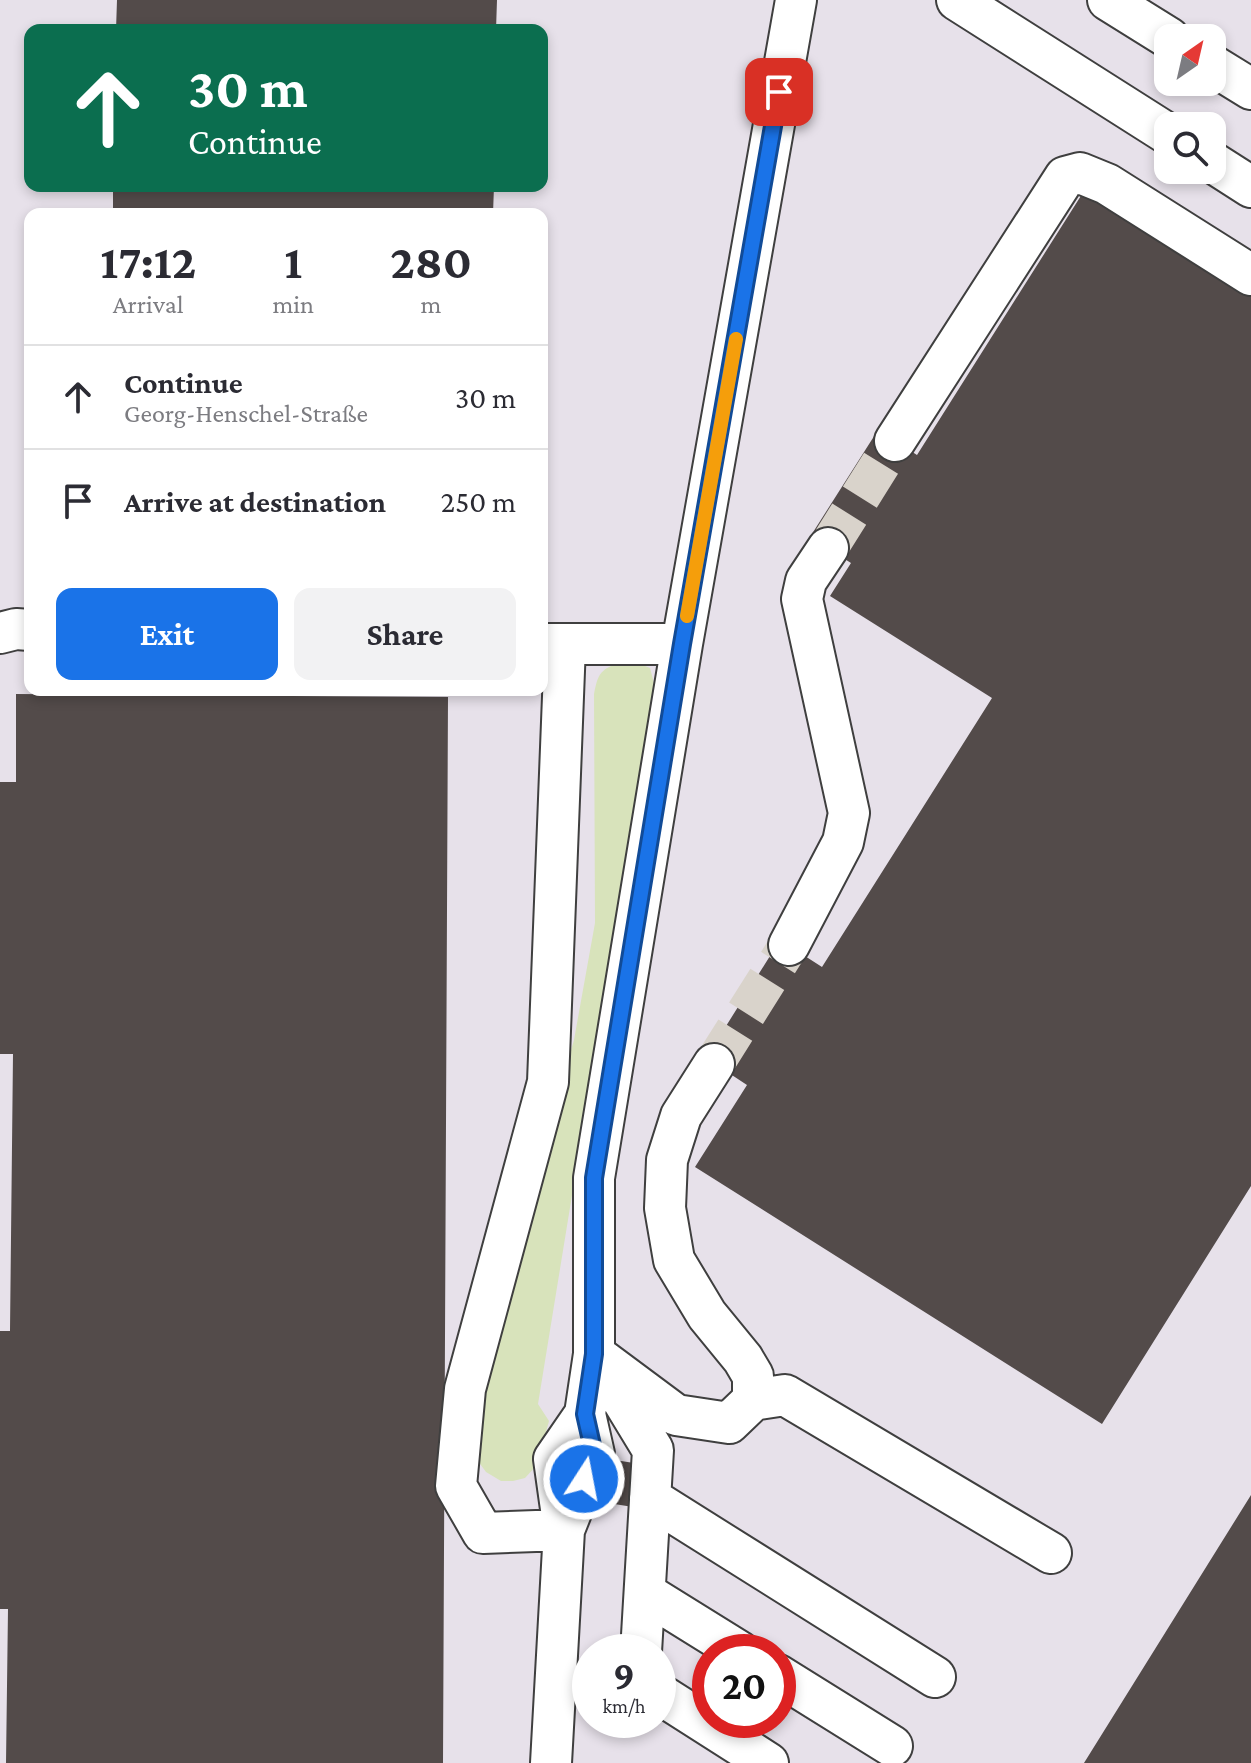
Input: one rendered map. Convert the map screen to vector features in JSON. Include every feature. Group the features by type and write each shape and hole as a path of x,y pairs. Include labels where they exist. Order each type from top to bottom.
{"street":[{"path":"551,1763 564,1530 554,1459 585,1414 594,1354 594,1178 682,644 796,0"},
{"path":"957,0 1154,125"},
{"path":"1108,0 1154,29"},
{"path":"1226,74 1251,89"},
{"path":"1226,171 1251,187"},
{"path":"895,441 1065,177 1080,173 1107,184 1251,275"},
{"path":"789,945 843,842 849,813 802,599 806,581 828,548"},
{"path":"0,633 24,630"},
{"path":"564,1530 483,1533 456,1486 465,1389 548,1082 554,645 682,644"},
{"path":"714,1064 681,1116 667,1160 665,1208 674,1260 707,1315 753,1376 753,1400"},
{"path":"594,1354 676,1415 729,1423 753,1400 785,1395 1051,1553"},
{"path":"594,1354 653,1450 642,1634"},
{"path":"650,1498 935,1677"},
{"path":"645,1593 711,1634"},
{"path":"796,1686 892,1746"},
{"path":"676,1704 768,1763"}],"shaded area":[{"path":"0,0 1251,0 1251,1763 0,1763"}],"green space":[{"path":"611,666 650,668 654,683 653,698 538,1404 549,1421 537,1465 525,1478 501,1481 486,1472 475,1457 475,1373 574,1040 595,923 594,694 599,677"}],"building":[{"path":"117,0 497,0 496,24 116,24"},
{"path":"1084,191 1251,296 1251,1186 1102,1424 695,1167 747,1085 706,1058 780,940 822,967 992,698 830,596 851,563 810,537 878,430 917,455"},
{"path":"113,192 494,192 493,208 113,208"},
{"path":"16,694 448,697 443,1763 6,1763 8,1609 0,1609 0,1331 10,1331 13,1054 0,1054 0,782 16,782"},
{"path":"615,1460 640,1464 633,1507 608,1503"},
{"path":"1251,1495 1251,1763 1084,1763"}],"tunnel":[{"path":"828,548 895,441"},
{"path":"714,1064 789,945"}],"slow traffic":[{"path":"687,616 736,339"}],"route":[{"path":"584,1479 594,1454 585,1414 594,1354 594,1178 682,644 779,92"}]}
